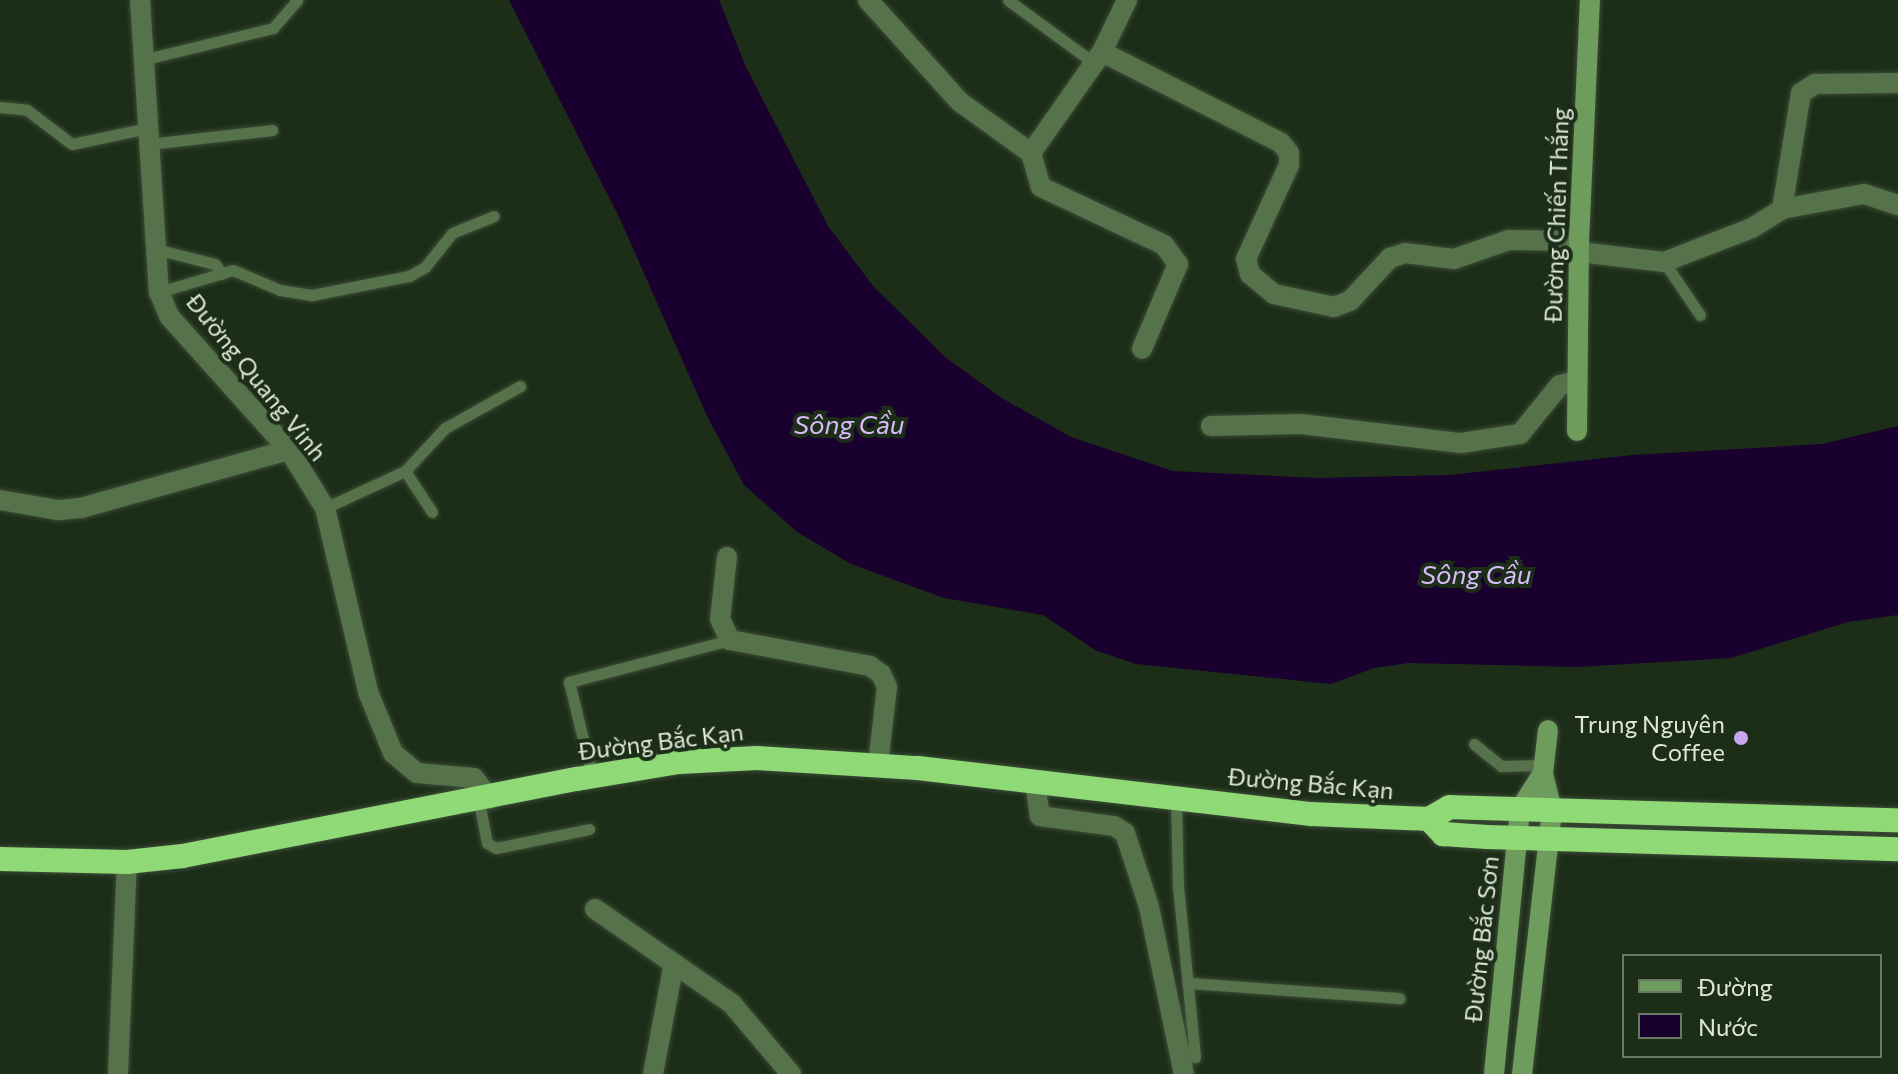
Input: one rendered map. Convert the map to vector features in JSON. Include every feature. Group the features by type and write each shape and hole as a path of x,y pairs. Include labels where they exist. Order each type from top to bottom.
{"highway":[{"name":"Đường Bắc Kạn","path":"0,859 127,862 484,801 679,762 757,758 878,764 1311,814 1429,819 1450,807 1898,820"},
{"name":"Đường Bắc Kạn","path":"1429,819 1443,834 1517,839 1898,849"}],"main road":[{"name":"Đường Chiến Thắng","path":"1577,431 1579,246 1590,0"},
{"path":"1522,1074 1550,838 1552,810 1543,769 1548,730"},
{"path":"1520,809 1543,769"},
{"name":"Đường Bắc Sơn","path":"1494,1074 1520,809"}],"street":[{"name":"Đường Quang Vinh","path":"140,0 159,292 169,316 289,450 325,508 368,692 393,753 417,773 474,778 484,801"},
{"path":"868,0 960,102 1031,153 1041,187 1164,245 1178,264 1142,349"},
{"path":"1031,153 1098,58 1127,0"},
{"path":"1098,58 1281,143 1289,153 1289,165 1246,259 1250,274 1274,294 1334,307 1350,301 1390,258 1405,253 1454,259 1509,240 1579,246 1664,262 1752,228 1782,209 1864,194 1898,205"},
{"path":"1782,209 1801,93 1824,83 1898,83"},
{"path":"1211,426 1331,426 1461,443 1520,434 1560,385 1578,381"},
{"path":"0,500 58,510 81,508 289,450"},
{"path":"727,557 720,619 730,640 870,666 881,674 887,687 878,764"},
{"path":"1035,782 1040,816 1114,826 1125,833 1149,907 1190,1065"},
{"path":"118,1074 127,862"},
{"path":"595,909 732,1004 791,1074"},
{"path":"653,1074 674,963"}],"lane":[{"path":"142,61 273,28 297,0"},
{"path":"1008,0 1098,58"},
{"path":"0,107 27,110 72,144 148,136 272,130"},
{"path":"159,292 233,270 280,290 312,295 409,276 425,267 452,233 494,216"},
{"path":"156,249 215,264 222,274"},
{"path":"1664,262 1700,315"},
{"path":"325,508 405,471 445,428 520,386"},
{"path":"405,471 432,512"},
{"path":"593,777 569,682 730,640"},
{"path":"1474,744 1501,766 1543,769"},
{"path":"1176,799 1190,1065"},
{"path":"484,801 487,843 496,848 589,829"},
{"path":"1188,983 1399,998"}],"water":[{"name":"Sông Cầu","path":"509,0 719,0 746,67 828,226 873,286 945,357 1000,397 1071,437 1173,471 1317,478 1449,475 1633,455 1822,444 1898,426 1898,615 1848,622 1731,658 1578,667 1409,663 1374,668 1331,684 1136,664 1095,650 1043,615 944,598 851,564 797,532 744,485 707,416 620,219"}],"place":[{"name":"Trung Nguyên Coffee","path":"1741,738"}]}
